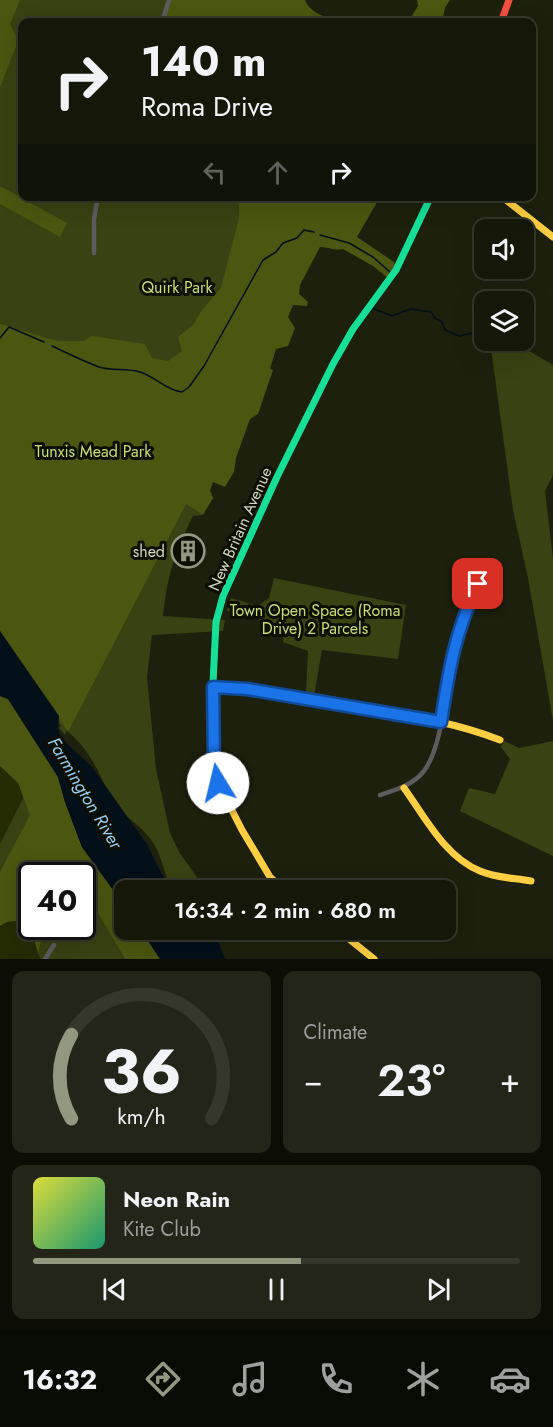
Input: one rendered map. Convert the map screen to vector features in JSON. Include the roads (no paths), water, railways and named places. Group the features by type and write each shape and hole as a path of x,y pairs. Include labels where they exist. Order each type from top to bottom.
{"street":[{"path":"163,18 169,0"},
{"path":"502,18 509,0"},
{"path":"94,253 94,219 97,201"},
{"name":"New Britain Avenue","path":"273,880 242,830 218,783 214,763 215,635 223,597 277,477 333,364 353,329 396,270 429,201"},
{"path":"507,201 553,237"},
{"path":"380,795 404,788 424,771 434,751 454,643 478,584"},
{"path":"213,687 247,689 441,722 475,729 500,740"},
{"path":"404,788 457,858 469,867 481,872 531,881"},
{"path":"350,940 374,959"},
{"path":"45,959 54,945"}],"water":[{"name":"Farmington River","path":"0,631 59,716 58,728 61,738 92,767 148,846 166,880 114,880 114,891 96,866 96,862 93,862 82,847 58,777 8,699 0,696"},
{"path":"148,940 218,940 225,959 160,959"}],"waterway":[{"path":"52,346 99,367 140,372 182,392 189,387 204,366 263,260 276,252 283,243 297,238 304,230 314,232"},
{"path":"320,235 349,243 373,257 390,272"},
{"path":"374,309 392,316 411,309 431,312 442,322 445,330 459,336 474,333"},
{"path":"0,338 9,327 44,342"}],"place":[{"name":"shed","path":"188,551"}],"park label":[{"name":"Quirk Park","path":"177,287"},
{"name":"Tunxis Mead Park","path":"93,451"},
{"name":"Town Open Space (Roma Drive) 2 Parcels","path":"315,619"}]}
